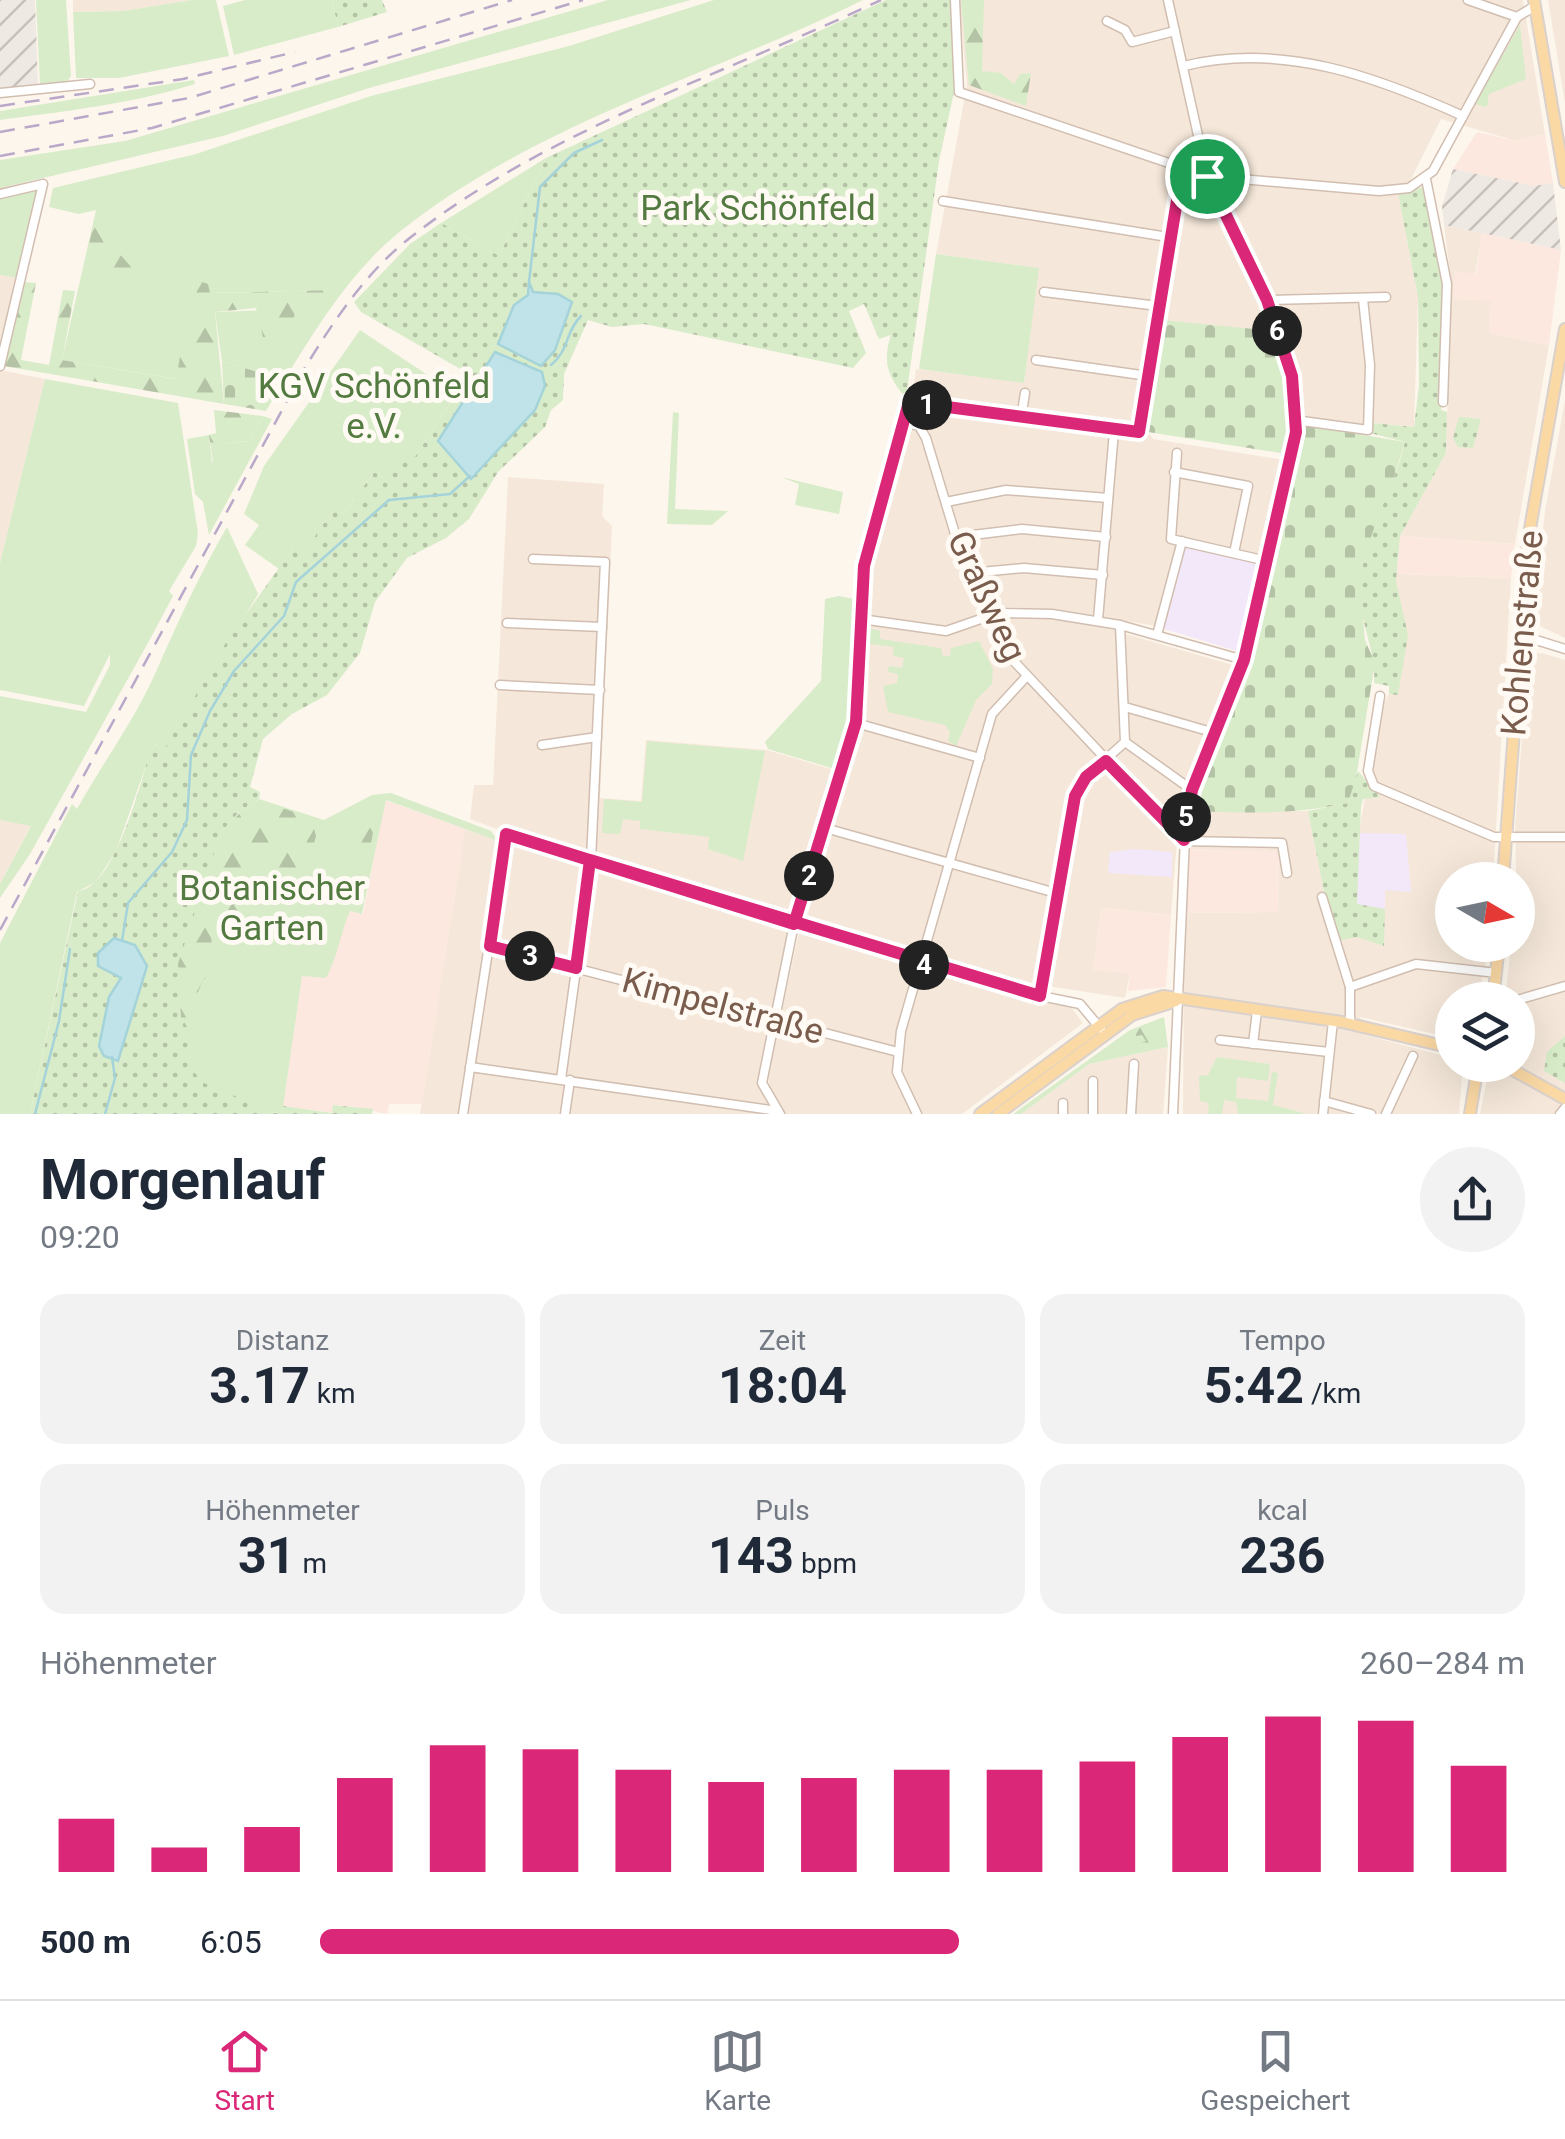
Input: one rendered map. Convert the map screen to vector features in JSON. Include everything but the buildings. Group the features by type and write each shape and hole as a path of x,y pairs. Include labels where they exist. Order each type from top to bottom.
{"main road":[{"path":"1535,3 1565,182"},
{"name":"Kohlenstraße","path":"1504,862 1520,635 1534,502 1565,329"},
{"path":"1496,982 1498,962"},
{"path":"998,1114 1134,1003 1163,996 1176,1001 1334,1021 1435,1044"},
{"path":"980,1114 1102,1030"},
{"path":"1470,1114 1475,1082"},
{"path":"1534,1082 1565,1099"}],"street":[{"path":"955,0 960,92 1207,176 1379,191 1409,188 1426,179 1516,17 1535,3"},
{"path":"1168,0 1207,176 1267,300 1292,376 1295,420 1244,660 1192,790 1184,840 1173,1114"},
{"path":"1468,0 1516,17"},
{"path":"1107,21 1125,30 1132,42 1175,31"},
{"path":"1184,66 1241,56 1300,60 1463,116"},
{"path":"0,92 90,84"},
{"path":"779,1113 762,1084 773,1018 794,924 856,722 864,566 909,402 1135,434 1140,429 1182,170"},
{"path":"1426,179 1446,284 1443,402"},
{"path":"0,194 43,184 0,366"},
{"path":"942,202 1168,238"},
{"path":"1044,292 1158,306"},
{"path":"1267,300 1386,297"},
{"path":"1295,420 1368,430 1370,365 1363,298"},
{"path":"1036,360 1148,376"},
{"path":"1021,418 1025,394"},
{"name":"Graßweg","path":"906,424 919,426 926,438 956,537 1009,656 1184,840"},
{"path":"1098,620 1114,432"},
{"path":"1177,454 1171,539 1267,561"},
{"path":"1174,472 1248,486 1234,553"},
{"path":"946,502 1006,490 1108,498"},
{"path":"956,537 1007,529 1106,537"},
{"path":"1157,635 1182,541"},
{"path":"533,559 605,562 590,860 576,968 565,1114"},
{"path":"970,572 1024,568 1103,575"},
{"path":"861,619 946,631 1014,612 1098,620 1244,660"},
{"path":"506,623 602,627"},
{"path":"1040,996 1075,796 1086,777 1125,742 1120,625"},
{"path":"1520,635 1565,650"},
{"path":"918,1114 901,1086 898,1052 992,714 1026,677"},
{"path":"500,685 600,690"},
{"path":"1380,696 1368,771 1374,786 1506,838 1565,837"},
{"path":"1125,706 1214,733"},
{"path":"856,722 980,758"},
{"path":"542,745 597,737"},
{"path":"1125,742 1192,790"},
{"path":"825,828 1056,893"},
{"path":"464,1114 506,834 923,964 1080,1004 1102,1030"},
{"path":"1184,840 1282,842 1287,873"},
{"path":"1322,897 1350,987 1350,1024"},
{"name":"Kimpelstraße","path":"490,946 898,1052"},
{"path":"1350,987 1416,964 1498,974"},
{"path":"1535,995 1565,986"},
{"path":"1253,1044 1256,1010"},
{"path":"1323,1114 1334,1021"},
{"path":"1220,1040 1329,1052"},
{"path":"1386,1114 1413,1056"},
{"path":"1131,1114 1134,1064"},
{"path":"470,1067 779,1113"},
{"path":"1092,1081 1093,1114"},
{"path":"1324,1101 1371,1114"},
{"path":"1063,1103 1063,1114"},
{"path":"1560,1114 1565,1108"}],"shaded area":[{"path":"0,0 35,0 38,86 0,88"},
{"path":"73,0 192,0 123,11 73,12"},
{"path":"959,0 1167,0 1204,181 1275,331 1148,432 1153,439 1285,460 1261,563 1186,545 1175,548 1155,626 1076,612 1012,607 995,608 947,629 864,617 867,567 908,426 916,369 1024,382 1038,268 936,254 967,85"},
{"path":"1170,0 1523,0 1545,134 1516,141 1441,119 1407,187 1379,190 1208,174"},
{"path":"1548,0 1565,0 1565,103"},
{"path":"1477,132 1516,141 1545,134 1553,183 1534,186 1453,169"},
{"path":"1453,169 1534,186 1553,183 1561,250 1444,225 1442,206"},
{"path":"1210,179 1398,193 1418,297 1414,427 1373,423 1370,433 1299,424 1294,375 1270,296"},
{"path":"1444,225 1482,233 1475,275 1491,300 1490,333 1549,345 1515,544 1400,536 1446,453 1451,281"},
{"path":"1482,233 1561,250 1549,345 1490,333 1491,301 1453,299 1455,271 1476,274"},
{"path":"0,275 19,278 0,357"},
{"path":"0,370 45,379 0,563"},
{"path":"1565,400 1565,638 1540,626 1534,610 1545,511"},
{"path":"508,477 604,484 602,516 612,526 600,798 641,801 646,740 767,750 841,772 792,921 760,1084 777,1114 420,1114 465,829 499,841 502,831 470,819 474,785 493,785"},
{"path":"1400,536 1515,544 1511,578 1396,574"},
{"path":"1186,545 1261,563 1240,652 1164,629"},
{"path":"1396,574 1511,578 1494,862 1435,862 1435,962 1486,962 1482,982 1435,982 1435,1034 1360,1017 1362,1034 1435,1053 1435,1082 1462,1082 1459,1114 1183,1114 1184,913 1278,912 1279,852 1187,849 1190,811 1308,811 1332,931 1357,844 1380,711 1389,694 1397,695"},
{"path":"1014,616 1075,621 1116,630 1121,709 1206,734 1181,791 1171,915 1102,908 1093,969 1130,973 1125,998 1022,982 803,915 860,730 868,624 948,633"},
{"path":"1126,634 1233,665 1210,726 1128,704"},
{"path":"1531,654 1565,660 1565,1114 1480,1114 1487,1082 1535,1082 1535,982 1507,982 1509,962 1535,962 1535,862 1516,862 1515,828"},
{"path":"385,800 465,829 422,1104 389,1104 387,1114 334,1105 333,1113 283,1106 302,975 344,916 350,911 363,914"},
{"path":"0,820 31,825 0,884"},
{"path":"1358,833 1406,834 1411,892 1385,890 1385,909 1357,905"},
{"path":"1187,849 1279,851 1278,912 1184,913"},
{"path":"1110,852 1172,852 1172,877 1108,873"},
{"path":"1102,908 1171,915 1166,987 1128,991 1130,973 1093,970"},
{"path":"799,932 1008,994 1071,1007 1083,1023 962,1114 784,1114 771,1095 768,1077"},
{"path":"1168,1047 1163,1114 1021,1114 1089,1064"}],"green space":[{"path":"36,0 66,0 71,76 66,83 40,86"},
{"path":"216,0 229,56 119,78 76,78 73,12 123,11"},
{"path":"245,0 332,0 338,27 234,55 223,6"},
{"path":"332,0 382,0 387,12 338,27"},
{"path":"608,0 691,0 369,88 223,136 0,188 0,160 125,141"},
{"path":"714,0 863,0 570,129 459,190 407,226 370,259 339,297 284,380 222,361 215,312 297,309 333,290 209,293 194,279 177,379 62,360 96,210 79,214 49,207 53,188 196,154 371,96 569,46"},
{"name":"Park Schönfeld","path":"886,0 952,0 954,92 939,161 906,398 888,369 891,335 879,339 864,304 849,311 866,353 853,368 644,324 612,327 588,320 564,374 563,400 551,410 545,427 498,472 469,519 446,538 407,558 375,602 360,653 327,695 292,714 263,739 250,787 260,792 259,799 239,812 221,832 178,964 181,1017 193,1037 193,1071 204,1083 275,1113 282,1113 283,1106 332,1113 333,1105 373,1109 372,1114 30,1114 78,891 92,885 116,852 153,743 164,750 228,639 294,547 304,552 334,509 344,514 374,472 384,478 402,454 415,457 469,374 361,312 354,302 410,244 441,223 499,256 546,158"},
{"path":"961,0 984,0 982,71 1001,73 1014,84 1020,74 1031,73 1026,106 969,85"},
{"path":"1520,25 1526,79 1489,94 1487,107 1475,104"},
{"path":"194,80 195,84 123,102 0,120 0,111"},
{"path":"546,158 499,256 441,223"},
{"path":"1422,187 1426,190 1444,292 1441,410 1447,412 1446,453 1400,536 1396,581 1408,635 1398,695 1389,694 1389,686 1374,683 1360,583 1368,547 1405,442 1370,433 1372,423 1414,427 1419,385 1418,297 1398,193"},
{"path":"40,190 19,278 0,275 0,198"},
{"path":"103,222 109,242 133,269 83,270 94,223"},
{"path":"936,254 1039,268 1024,383 919,369"},
{"path":"194,279 208,284 210,293 334,290 327,306 297,309 286,337 263,337 256,308 215,312 224,404 4,366 24,282 36,283 21,360 49,365 63,290 75,291 62,360 176,379"},
{"path":"1162,320 1275,331 1292,407 1287,454 1148,432"},
{"name":"KGV Schönfeld e.V.","path":"360,330 456,394 415,457 402,455 384,478 374,472 344,514 334,509 304,553 293,548 279,569 245,545 259,525 244,514 264,466"},
{"path":"222,361 284,380 266,411 224,404"},
{"path":"45,379 178,403 198,533 196,546 169,591 173,596 149,641 30,854 0,898 0,884 31,826 0,820 0,696 86,712 110,665 110,654 84,706 0,690 0,563"},
{"path":"214,410 263,416 249,441 220,444 220,463 213,462 209,435 216,433"},
{"path":"673,412 679,413 675,509 728,511 712,525 667,524"},
{"path":"263,416 272,419 209,535 203,502 195,494 187,439 209,435 212,462 220,462 220,444 249,441"},
{"path":"1459,417 1481,419 1473,448 1458,447 1453,438"},
{"path":"1299,424 1405,442 1360,585 1365,640 1375,663 1355,784 1348,803 1328,807 1269,812 1190,811 1248,663"},
{"path":"781,477 843,492 839,514 795,505 799,484"},
{"name":"KGV Schönfeld e.V.","path":"227,527 258,594 164,751 154,743 116,851 96,882 77,892 30,1114 0,1114 0,943 72,804 77,809 137,709"},
{"path":"839,596 859,600 853,722 841,771 768,749 765,742 821,681 825,599"},
{"path":"870,628 880,631 880,639 941,648 943,656 950,656 951,648 979,641 993,669 992,684 976,700 956,746 948,741 950,732 945,725 888,712 883,686 897,683 898,674 888,672 889,666 902,668 904,658 893,656 894,647 869,644"},
{"path":"647,741 765,751 743,861 708,849 709,837 640,829 640,821 623,819 620,834 602,833 604,799 642,802"},
{"path":"1358,771 1380,797 1363,799 1361,807 1357,904 1385,909 1384,946 1357,937 1338,941 1332,931 1308,811 1348,803"},
{"name":"Botanischer Garten","path":"391,793 491,831 498,841 386,800 362,914 350,911 326,978 302,976 282,1114 210,1088 195,1077 190,1038 184,1024 190,921 221,832 239,812 259,799 324,820 372,795"},
{"path":"262,801 311,818 316,836 306,874 282,875 264,884 257,927 251,933 223,913 212,935 221,969 203,980 185,1023 93,1070 192,916 208,880 220,870 222,833 241,812"},
{"path":"368,812 375,820 369,856 364,861 359,859 356,845 349,843 339,851 324,843 328,830"},
{"path":"1164,1017 1168,1047 1089,1064 1021,1114 1013,1114 1130,1030"},
{"path":"1162,1019 1161,1044 1118,1053 1146,1041 1142,1035 1136,1036 1134,1030"},
{"path":"1565,1036 1565,1083 1544,1071 1547,1052"},
{"path":"1217,1057 1270,1064 1268,1081 1237,1077 1236,1098 1268,1101 1272,1072 1278,1073 1273,1105 1307,1114 1238,1114 1236,1102 1224,1100 1222,1114 1208,1114 1209,1103 1200,1101 1199,1076 1208,1075"}],"water":[{"path":"529,282 533,292 558,294 572,302 555,350 541,366 498,344 514,305 528,295"},
{"path":"495,352 542,372 545,386 535,410 471,479 438,441"},
{"path":"114,938 135,945 147,966 118,1061 104,1056 99,1046 109,997 121,978 98,966 98,953"}],"waterway":[{"path":"529,282 540,187 574,153 602,140"},
{"path":"551,365 581,316"},
{"path":"122,941 128,903 172,852 187,820 191,755 210,711 234,671 284,616 296,582 389,500 450,494 470,476"},
{"path":"35,1114 59,1021 70,949"},
{"path":"105,1114 115,1078 112,1057"}],"railway":[{"path":"0,132 189,98 512,0"},
{"path":"0,156 152,128 583,0"},
{"path":"0,930 306,366 377,268 406,241 516,167 636,107 881,0"},
{"path":"0,106 183,79 295,52"}],"route":[{"path":"1207,176 1182,170 1139,432 1114,432 909,402 864,566 856,722 794,924 712,898 590,860 506,834 490,946 576,968 590,860 843,940 1007,990 1040,996 1075,796 1086,777 1106,761 1184,840 1192,790 1244,660 1296,432 1292,376 1267,300 1207,176"}]}
